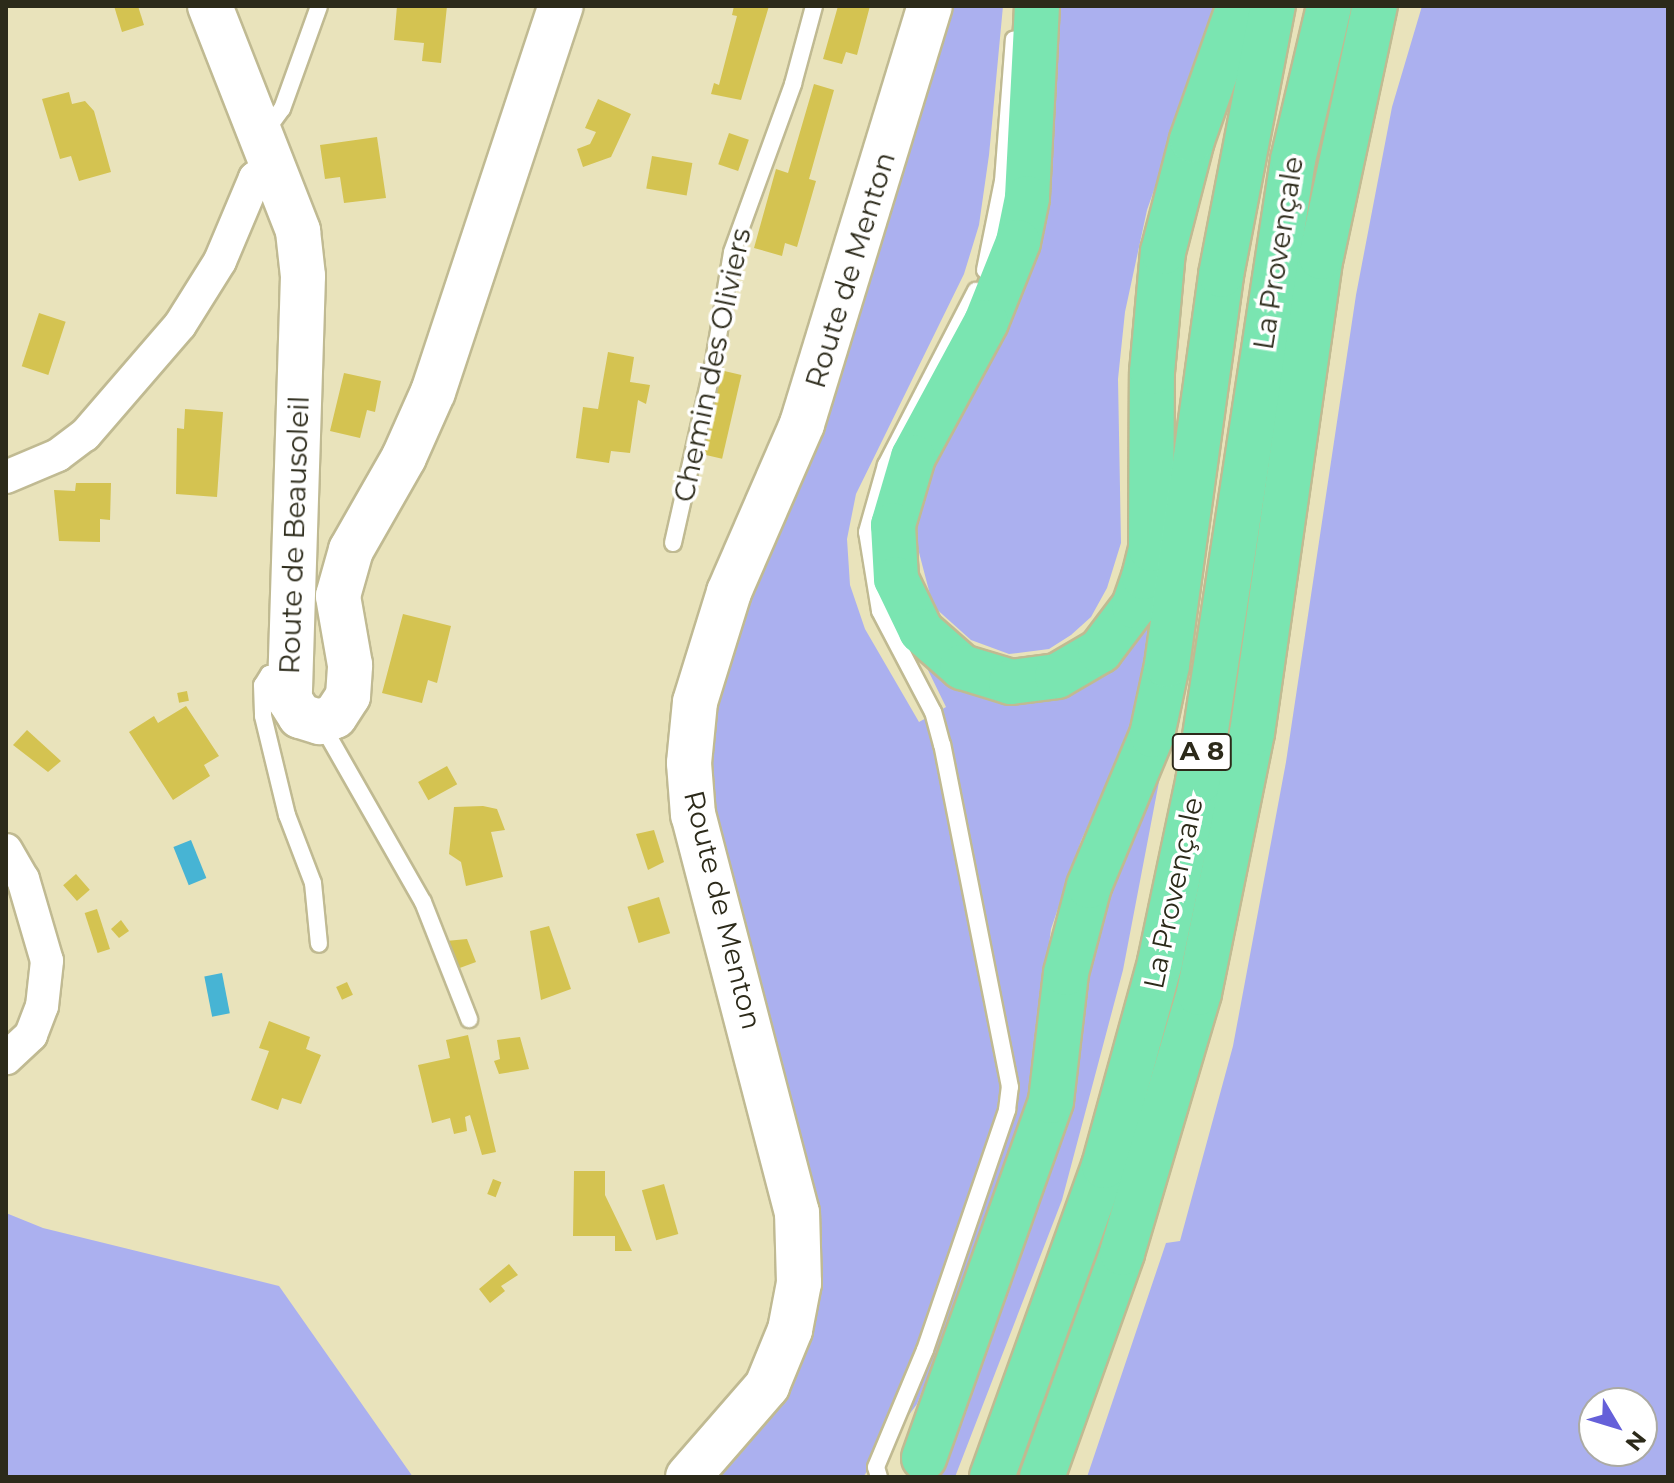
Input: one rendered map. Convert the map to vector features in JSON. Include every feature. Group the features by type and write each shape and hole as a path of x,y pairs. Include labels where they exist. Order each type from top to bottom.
{"highway":[{"path":"1027,10 1027,198 1018,242 986,322 918,445 893,525 896,579 921,631 962,667 1011,682 1057,676 1100,651 1134,606 1144,577 1151,549 1152,372 1163,252 1192,140 1239,6"},
{"path":"917,1469 1051,1101 1066,973 1089,886 1142,770 1152,735 1167,665 1221,275 1273,6"},
{"name":"La Provençale","path":"992,1477 1104,1166 1160,962 1198,782 1293,160 1329,6"},
{"name":"La Provençale","path":"1042,1477 1122,1253 1203,978 1252,733 1321,257 1375,6"}],"main road":[{"name":"Route de Beausoleil","path":"210,6 298,231 303,276 290,700 300,716 320,722 335,716 348,696 350,665 338,596 351,550 404,457 433,392 561,6"},
{"name":"Route de Menton","path":"688,1477 767,1386 790,1330 799,1283 797,1213 693,815 689,763 695,702 729,592 802,424 930,6"}],"street":[{"path":"6,477 58,455 85,435 180,325 220,261 268,149"},
{"path":"6,850 23,879 47,961 42,1006 31,1035 6,1058"}],"lane":[{"path":"268,149 319,6"},
{"name":"Chemin des Oliviers","path":"673,543 714,361 732,252 793,84 814,6"},
{"path":"879,1477 876,1467 925,1350 1007,1110 1010,1087 942,745 933,712 880,611 867,532 886,465 984,275 1001,197 1027,10"},
{"path":"289,672 269,674 262,685 263,716 287,815 313,883 319,944"},
{"path":"320,722 423,902 469,1019"}],"shaded area":[{"path":"944,6 1003,6 989,155 979,225 964,274 856,494 847,539 850,585 865,629 919,722 946,707 926,666 956,687 988,698 1018,703 1056,697 1110,670 1156,617 1132,729 1081,841 1051,929 1026,1128 917,1404 863,1477 716,1477 757,1427 803,1325 713,833 706,765 713,674"},
{"path":"1057,6 1219,6 1147,210 1125,312 1118,379 1121,543 1107,588 1091,617 1071,635 1049,649 1009,654 971,640 933,606 916,541 917,510 938,442 1014,313 1032,268 1045,215"},
{"path":"1422,6 1668,6 1668,1477 1087,1477 1166,1243 1180,1241 1233,1046 1286,762 1356,295 1392,107"},
{"path":"1162,766 1123,970 1062,1200 955,1477 931,1477 1078,1018 1099,900"},
{"path":"191,840 206,878 189,885 173,847"},
{"path":"222,973 230,1013 212,1017 204,976"},
{"path":"6,1213 43,1228 279,1286 413,1477 6,1477"}],"building":[{"path":"114,6 138,6 144,25 122,32"},
{"path":"397,6 447,6 441,63 422,61 424,43 394,40"},
{"path":"734,6 769,6 741,100 711,94 714,83 719,85 737,16 732,15"},
{"path":"838,6 870,6 857,55 846,52 842,64 823,59"},
{"path":"814,84 834,90 809,179 816,181 797,247 785,243 782,256 754,248 776,169 788,173"},
{"path":"69,92 72,104 85,101 94,111 111,172 79,181 71,156 60,159 42,99"},
{"path":"598,99 631,114 611,157 583,167 577,149 590,144 596,132 585,128"},
{"path":"729,133 749,140 738,171 718,164"},
{"path":"377,137 386,198 344,203 340,177 325,179 320,145"},
{"path":"652,156 692,163 687,196 646,188"},
{"path":"39,313 66,322 48,375 22,366"},
{"path":"608,352 634,357 630,382 650,385 646,404 638,400 630,453 611,451 609,463 576,458 583,407 598,409"},
{"path":"720,370 741,375 722,459 701,454"},
{"path":"344,373 381,381 375,412 367,410 360,438 330,431"},
{"path":"185,409 223,412 217,497 176,494 177,428 184,429"},
{"path":"76,483 111,483 110,520 100,519 100,542 59,541 54,490 75,491"},
{"path":"403,614 451,626 437,683 428,680 422,703 382,693"},
{"path":"187,691 189,701 179,703 177,693"},
{"path":"186,706 219,756 204,765 210,776 173,800 129,732 154,716 158,723"},
{"path":"27,730 61,761 48,772 13,745"},
{"path":"447,766 457,784 428,800 418,782"},
{"path":"454,807 497,809 505,830 491,832 503,877 466,886 461,862 449,854"},
{"path":"654,830 664,862 648,870 636,834"},
{"path":"76,874 90,890 77,901 63,885"},
{"path":"659,897 670,933 639,943 627,907"},
{"path":"97,909 110,949 98,953 85,913"},
{"path":"121,920 129,931 119,938 111,929"},
{"path":"549,926 571,989 541,1000 530,931"},
{"path":"467,939 476,962 457,969 446,941"},
{"path":"347,982 353,995 342,1000 336,987"},
{"path":"269,1021 310,1037 306,1049 321,1055 301,1104 282,1098 278,1110 251,1100 269,1051 259,1048"},
{"path":"468,1035 496,1152 482,1155 470,1115 465,1117 467,1131 454,1134 450,1118 432,1123 418,1065 450,1058 446,1040"},
{"path":"520,1037 529,1069 499,1074 494,1061 500,1059 497,1040"},
{"path":"574,1171 605,1171 605,1195 632,1251 615,1251 615,1236 573,1236"},
{"path":"493,1179 501,1182 496,1197 487,1194"},
{"path":"664,1184 678,1234 656,1240 642,1190"},
{"path":"509,1264 518,1275 501,1286 505,1291 490,1303 479,1289"}]}
